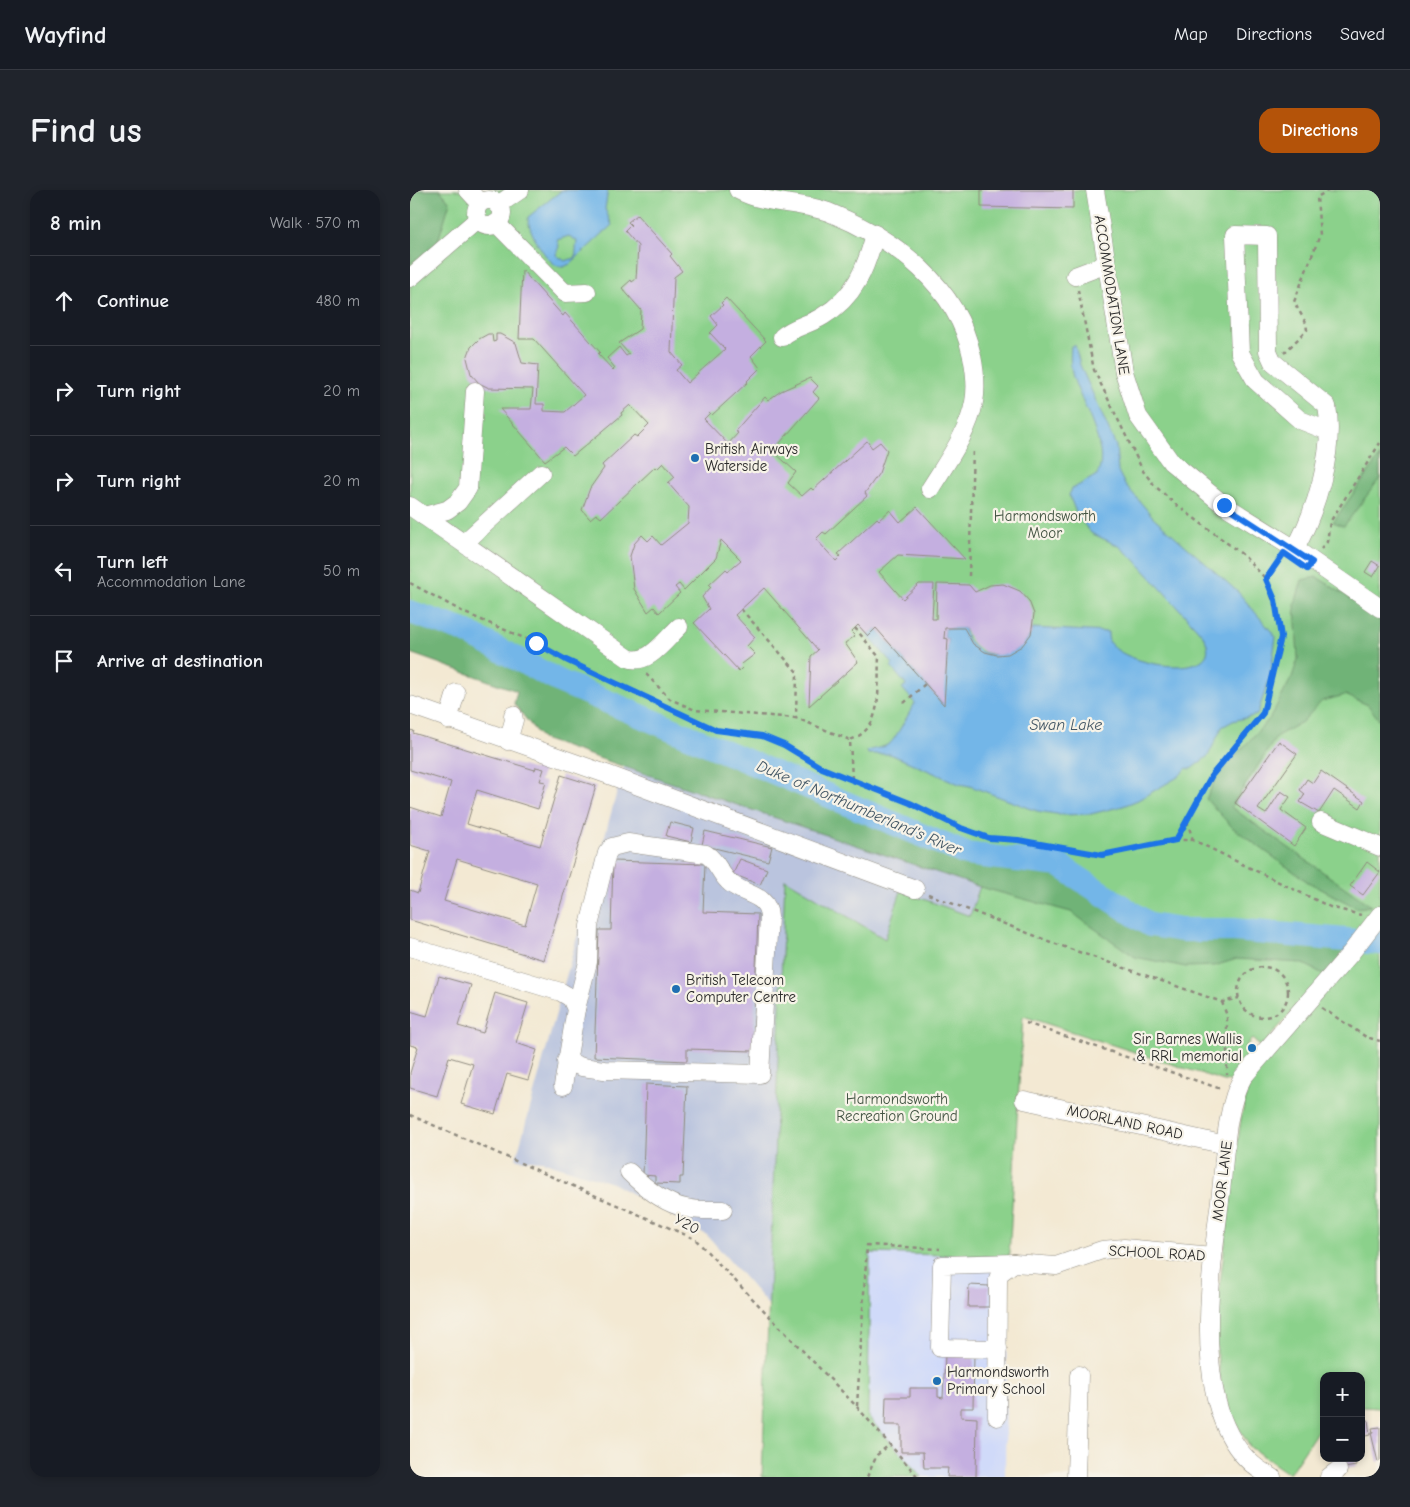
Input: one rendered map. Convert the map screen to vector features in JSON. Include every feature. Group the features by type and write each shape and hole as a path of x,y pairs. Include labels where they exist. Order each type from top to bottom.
{"street":[{"path":"410,278 479,211 488,200 498,205 501,215 496,223 487,226 479,211 468,190"},
{"path":"498,205 520,190"},
{"path":"738,190 758,198 831,213 875,234 896,247 931,277 958,318 968,338 974,371 974,403 963,432 930,489"},
{"name":"ACCOMMODATION LANE","path":"1095,190 1124,372 1138,416 1171,462 1224,505 1290,551 1312,562 1380,608"},
{"path":"496,223 565,294 587,292"},
{"path":"782,338 792,328 822,317 851,293 866,266 875,234"},
{"path":"1290,551 1316,498 1328,454 1330,417 1327,406 1273,362 1268,351 1267,236 1235,235 1240,353 1256,381 1300,420 1328,430"},
{"path":"1075,276 1107,264"},
{"path":"417,511 447,510 458,502 468,488 475,391"},
{"path":"464,543 542,473"},
{"path":"417,511 621,654 633,660 649,656 679,627"},
{"path":"448,720 456,693"},
{"path":"410,705 448,720 609,775 915,889"},
{"path":"508,740 514,720 513,715"},
{"path":"1321,822 1380,847"},
{"path":"563,1086 566,1061 576,1009 588,962 589,926 607,854 612,847 628,844 706,854 715,862 729,882 738,889 758,897 765,903 769,917 760,1074 604,1070 582,1068 566,1061"},
{"name":"MOOR LANE","path":"1272,1477 1264,1473 1243,1454 1226,1430 1212,1384 1208,1347 1214,1256 1232,1088 1350,954 1377,919"},
{"path":"410,947 561,992 571,998 576,1009"},
{"name":"MOORLAND ROAD","path":"1024,1100 1226,1145"},
{"path":"629,1172 640,1184 686,1208 722,1210"},
{"name":"SCHOOL ROAD","path":"998,1349 940,1348 940,1269 945,1264 1014,1263 1056,1266 1102,1250 1124,1248 1214,1256"},
{"path":"997,1416 999,1276 1005,1268 1014,1263"},
{"path":"1076,1477 1079,1375"}],"path":[{"path":"1273,362 1294,345 1307,330 1306,323 1294,302 1320,235 1317,197 1329,190"},
{"path":"1075,276 1094,370 1143,471 1155,486 1174,503 1242,555 1266,579 1275,600 1281,637 1263,713 1212,775 1176,840"},
{"path":"969,576 974,441"},
{"path":"1312,562 1326,542 1330,522 1380,443"},
{"path":"1266,579 1290,551"},
{"path":"410,583 465,613 536,643 566,660 716,730 762,736 784,745 822,768 989,838 1018,840 1102,855 1176,840 1193,840 1330,907 1377,919"},
{"path":"741,609 797,672 796,718"},
{"path":"633,660 670,698 695,710 796,718 850,740 859,737 872,724 878,697 879,657 855,628"},
{"path":"904,703 925,684"},
{"path":"850,740 852,779"},
{"path":"1187,820 1193,840"},
{"path":"915,889 1056,944 1222,1002 1239,998"},
{"path":"1262,967 1278,971 1287,985 1286,1001 1282,1008 1268,1016 1252,1014 1245,1009 1239,998 1238,986 1242,979 1254,968 1262,967"},
{"path":"1312,998 1325,1011 1366,1037 1380,1041"},
{"path":"1026,1023 1232,1088 1227,1016 1222,1002"},
{"name":"Y20","path":"410,1115 695,1239 857,1407 918,1477"},
{"path":"857,1407 867,1245 943,1249"},
{"path":"867,1477 877,1455 889,1445"}],"shaded area":[{"path":"624,766 980,887 970,916 886,939 785,880 769,1306 707,1235 612,1183 542,1161 516,1159"},
{"name":"Harmondsworth Primary School","path":"870,1253 1009,1257 1005,1477 922,1477 868,1417"}],"green space":[{"name":"Harmondsworth Moor","path":"410,190 1380,190 1380,1408 1365,1407 1365,1372 1320,1372 1320,1427 1289,1474 1250,1447 1233,1418 1221,1384 1214,1330 1241,1118 1248,1089 1259,1068 1363,943 1234,930 1181,930 1150,925 1059,865 966,854 561,682 462,630 410,612"},
{"path":"410,190 440,190 450,202 437,244 410,264"},
{"path":"1380,456 1380,478 1344,526 1333,522"},
{"path":"1317,577 1380,618 1380,721 1368,705 1345,695 1322,701 1302,722 1277,736 1231,807 1371,906 1357,908 1308,882 1233,828 1206,799 1217,776 1270,718 1292,677 1298,659 1295,604 1302,580"},
{"path":"410,617 460,635 560,687 965,858 1056,872 1147,931 1171,935 1350,947 1325,975 1302,963 1237,959 1214,966 1186,967 1135,957 1071,912 980,887 542,739 514,704 517,691 410,653"},
{"name":"Harmondsworth Recreation Ground","path":"988,862 1056,872 1147,931 1171,935 1350,947 1261,1047 1252,1039 1245,1047 1253,1055 1232,1081 1224,1081 1023,1016 1009,1257 870,1253 868,1417 922,1477 762,1477 785,879 885,939 901,891 970,916"}],"water":[{"path":"562,190 608,190 605,209 612,225 570,264 564,267 556,265 551,261 539,246 531,230 528,217","holes":["569,236 577,241 575,258 565,261 556,255 559,246 557,240"]},
{"name":"Swan Lake","path":"1075,345 1080,365 1116,446 1118,471 1124,483 1153,517 1238,592 1276,637 1270,677 1257,715 1233,721 1222,727 1208,756 1191,769 1187,768 1178,777 1138,800 1091,814 1063,815 1037,811 970,786 959,784 890,754 868,754 867,751 891,743 915,703 902,688 906,685 891,667 893,664 868,636 876,628 943,704 948,639 944,638 945,628 964,628 968,640 976,648 986,653 997,655 1008,653 1018,648 1027,639 1033,628 1108,632 1110,643 1120,652 1155,664 1191,665 1203,659 1208,649 1202,634 1133,558 1119,546 1091,533 1077,515 1069,495 1072,489 1097,475 1100,464 1100,452 1098,439 1072,373 1070,362 1071,346"}],"building":[{"path":"981,190 1073,190 1073,209 981,207"},
{"name":"British Airways Waterside","path":"637,215 672,254 670,256 682,271 674,277 671,352 682,365 676,370 687,383 725,349 710,333 718,325 711,316 723,305 721,303 726,298 766,341 751,356 760,368 748,382 712,415 710,413 704,419 728,444 738,433 735,431 765,397 768,400 781,391 810,378 818,386 813,392 819,398 773,451 796,472 788,483 802,496 811,488 813,490 867,441 872,448 880,442 887,450 879,473 865,493 867,496 826,534 823,532 816,539 836,561 841,556 838,554 877,518 879,520 890,510 900,522 917,507 965,559 898,555 879,572 903,599 919,584 934,584 932,619 936,619 937,584 969,585 975,592 990,585 1003,584 1020,591 1029,601 1034,614 1031,634 1022,646 1008,654 997,655 985,652 973,644 964,628 945,628 944,638 948,639 944,705 876,628 868,636 858,625 851,632 855,636 845,643 858,662 809,706 811,656 818,650 764,588 735,615 755,637 747,646 755,654 742,664 744,666 739,671 694,623 709,609 702,597 711,587 709,585 726,569 728,571 741,560 721,540 716,558 684,590 679,584 675,587 680,593 659,613 654,607 648,612 634,589 630,556 634,544 642,535 648,541 653,536 661,545 688,523 689,507 668,483 675,477 663,463 657,469 655,467 601,518 596,514 590,519 582,510 590,488 604,468 602,465 634,435 637,437 649,425 630,405 621,413 622,415 573,456 564,447 545,461 500,409 531,409 533,389 489,388 479,383 471,374 467,358 471,347 488,334 492,334 493,342 496,341 496,334 500,334 516,343 522,363 538,365 536,404 544,404 544,411 565,412 584,395 534,339 519,339 522,270 563,316 565,313 600,352 598,354 613,370 615,368 607,358 619,347 626,356 629,354 619,343 640,329 641,310 622,288 631,280 632,282 636,279 638,246 625,231 631,225 628,222"},
{"path":"1372,561 1380,566 1373,577 1365,572"},
{"path":"410,730 414,731 413,733 535,770 536,767 544,769 540,781 546,782 538,809 477,790 467,824 540,846 561,775 596,786 544,960 410,920 410,890 418,893 430,851 410,845 410,807 441,817 451,782 410,770","holes":["457,859 537,883 525,925 444,901"]},
{"path":"1279,741 1297,754 1258,809 1266,814 1281,791 1290,797 1281,810 1306,828 1294,846 1235,803"},
{"path":"1321,771 1364,801 1360,808 1334,790 1319,813 1300,802 1305,794 1300,790 1307,779 1313,783"},
{"path":"670,822 694,828 691,842 666,836"},
{"path":"705,831 772,847 768,861 702,845"},
{"path":"740,859 767,869 760,885 733,874"},
{"name":"British Telecom Computer Centre","path":"613,861 705,864 703,912 758,914 753,1051 687,1049 687,1061 594,1057 599,930 611,930"},
{"path":"1367,862 1380,872 1363,895 1350,886"},
{"path":"439,976 471,985 458,1026 483,1033 495,993 528,1003 516,1043 537,1050 528,1080 507,1074 495,1114 461,1104 473,1064 449,1057 437,1096 410,1088 410,1073 418,1047 410,1045 410,1011 427,1016"},
{"path":"646,1084 687,1086 683,1177 680,1177 680,1184 655,1183 655,1176 643,1175"},
{"path":"969,1285 989,1286 989,1307 968,1307"},
{"path":"945,1355 974,1355 973,1408 961,1408 961,1417 977,1418 976,1477 947,1477 948,1468 924,1468 923,1452 901,1452 901,1425 885,1425 886,1397 910,1397 910,1388 938,1388 938,1397 943,1398"},
{"path":"1365,1420 1368,1420 1370,1435 1365,1436"},
{"path":"1380,1427 1380,1461 1378,1462 1371,1433 1373,1433 1372,1428"},
{"path":"1343,1462 1356,1462 1356,1466 1344,1468"}],"waterway":[{"name":"Duke of Northumberland's River","path":"410,612 462,630 561,682 966,854 1059,865 1150,925 1181,930 1234,930 1380,943"}],"place":[{"name":"British Airways Waterside","path":"695,458"},
{"name":"British Telecom Computer Centre","path":"676,989"},
{"name":"Sir Barnes Wallis & RRL memorial","path":"1252,1048"},
{"name":"Harmondsworth Primary School","path":"937,1381"}],"route":[{"path":"536,643 566,660 716,730 762,736 784,745 822,768 910,803 961,828 989,838 1018,840 1081,853 1102,855 1176,840 1212,775 1263,713 1281,637 1280,618 1266,579 1284,553 1307,569 1312,562 1295,549 1224,505"}]}
